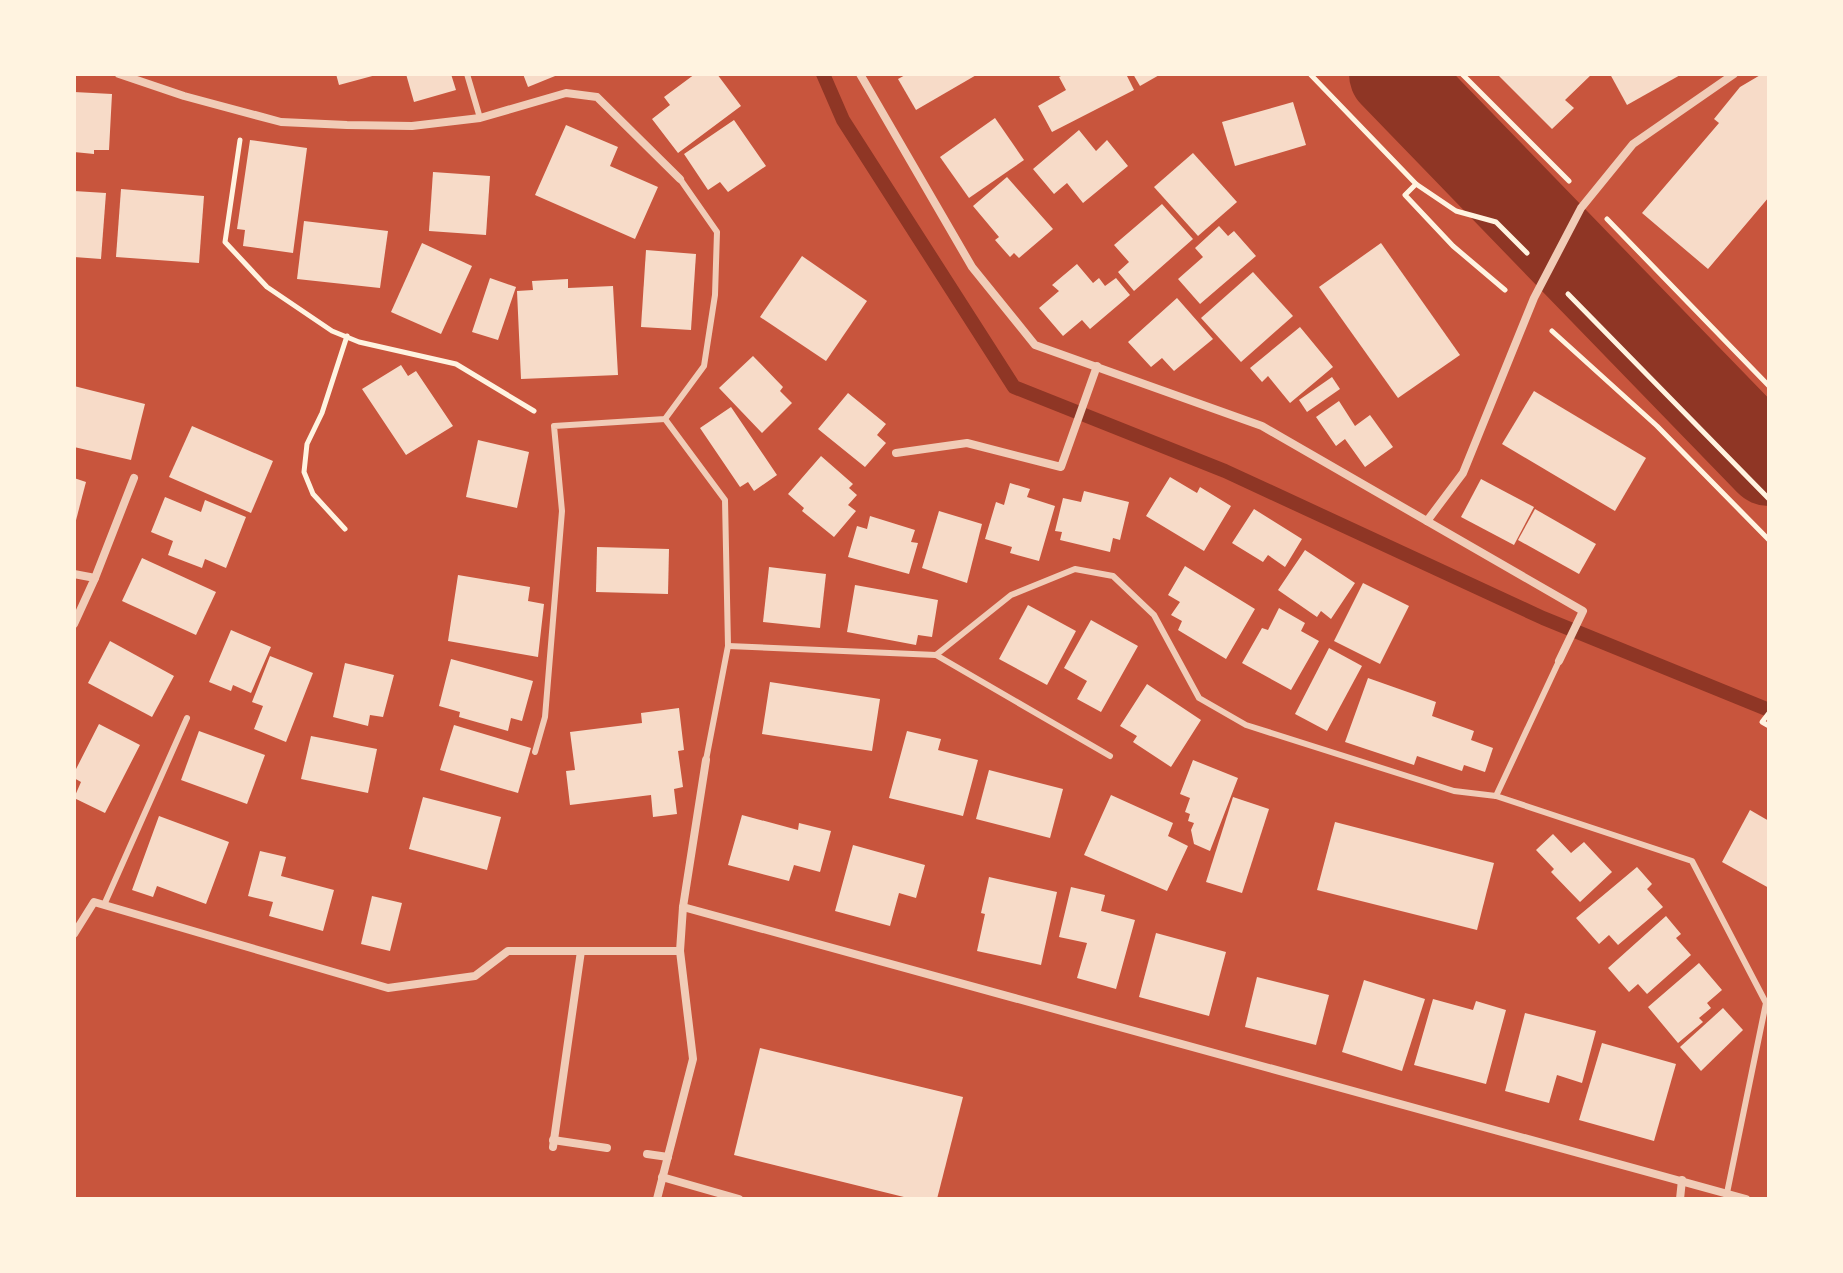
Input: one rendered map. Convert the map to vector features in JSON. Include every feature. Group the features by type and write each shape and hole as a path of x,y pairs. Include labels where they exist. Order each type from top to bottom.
{"street":[{"path":"119,74 281,122 412,126 480,118 566,93 597,97 680,179"},
{"path":"860,74 972,267 1035,345 1262,426 1583,611 1559,661"},
{"path":"1427,521 1463,473 1534,298 1581,208 1633,144 1734,74"},
{"path":"896,453 967,443 1061,467 1097,366"},
{"path":"74,624 134,478"},
{"path":"74,574 95,578"},
{"path":"657,1199 693,1059 680,951 683,907 706,760"},
{"path":"74,934 94,902 388,988 475,976 508,951 680,951"},
{"path":"683,907 1746,1199"},
{"path":"581,951 553,1143 607,1148"},
{"path":"647,1154 668,1157"},
{"path":"662,1177 739,1199"},
{"path":"1680,1199 1682,1180"}],"lane":[{"path":"467,74 480,118"},
{"path":"665,419 704,366 715,295 717,232 680,179"},
{"path":"535,752 545,717 562,511 554,426 665,419"},
{"path":"665,419 725,500 728,646 706,760"},
{"path":"936,655 1011,595 1075,569 1113,576 1154,615 1199,698 1246,725 1454,791 1496,796 1692,861 1766,1003 1727,1193"},
{"path":"728,646 936,655 1110,756"},
{"path":"1496,796 1559,661"},
{"path":"104,905 187,718"}],"path":[{"path":"1462,74 1769,386"},
{"path":"244,112 225,242 267,287 332,331 456,364 518,400 554,426"},
{"path":"1416,184 1456,211 1496,222 1528,254"},
{"path":"1560,286 1769,499"},
{"path":"345,529 313,494 304,472 307,444 322,413 347,336"},
{"path":"1769,713 1762,722 1769,726"}],"building":[{"path":"336,74 376,74 376,75 339,85"},
{"path":"406,74 451,74 456,90 414,102"},
{"path":"523,74 560,74 528,87"},
{"path":"695,74 717,74 741,106 678,153 652,119 670,105 664,97"},
{"path":"907,74 978,74 916,110 898,79"},
{"path":"1065,74 1126,74 1134,90 1052,132 1038,106 1066,90 1059,77"},
{"path":"1133,74 1161,74 1140,86"},
{"path":"1497,74 1592,74 1565,100 1574,108 1552,129"},
{"path":"1610,74 1682,74 1627,105"},
{"path":"1762,74 1769,74 1769,197 1708,269 1642,213 1719,123 1714,119 1740,87"},
{"path":"74,92 112,94 109,150 94,150 94,154 74,152"},
{"path":"1293,102 1306,145 1235,166 1222,122"},
{"path":"995,118 1024,160 969,198 940,157"},
{"path":"734,120 766,166 728,192 720,182 708,190 684,154"},
{"path":"566,125 618,147 610,166 658,187 635,239 535,195"},
{"path":"1079,130 1096,151 1107,140 1128,166 1083,203 1067,183 1054,194 1033,169"},
{"path":"250,140 307,148 293,253 243,246 245,230 237,229"},
{"path":"1193,153 1237,202 1198,236 1154,187"},
{"path":"433,172 490,176 486,235 429,231"},
{"path":"1007,177 1053,229 1019,258 1014,253 1010,257 995,240 999,237 973,206"},
{"path":"121,189 204,196 199,263 116,257"},
{"path":"74,191 106,193 101,259 74,257"},
{"path":"1162,204 1193,239 1134,291 1118,272 1129,262 1114,245"},
{"path":"304,221 388,231 380,288 297,279"},
{"path":"1219,226 1228,236 1234,231 1256,256 1200,304 1178,279 1203,257 1195,248"},
{"path":"422,243 472,266 441,334 391,312"},
{"path":"1381,243 1460,355 1398,398 1319,287"},
{"path":"646,250 696,254 691,330 641,327"},
{"path":"802,256 867,301 826,361 760,317"},
{"path":"1077,264 1093,283 1099,278 1105,286 1116,278 1130,295 1090,329 1082,320 1063,336 1039,308 1059,291 1052,285"},
{"path":"1253,272 1293,316 1241,362 1201,318"},
{"path":"490,278 516,287 498,340 472,332"},
{"path":"568,279 568,288 613,286 618,375 521,379 517,291 533,290 532,281"},
{"path":"1177,298 1213,339 1174,371 1162,358 1151,367 1128,342"},
{"path":"1300,327 1333,367 1290,403 1268,376 1262,382 1250,368"},
{"path":"753,356 783,387 780,391 792,403 762,433 719,388"},
{"path":"401,365 408,376 416,371 453,426 406,455 362,389"},
{"path":"1332,377 1340,389 1307,412 1299,400"},
{"path":"74,386 145,404 131,460 74,447"},
{"path":"1534,391 1646,458 1615,511 1502,444"},
{"path":"848,393 886,424 877,435 886,443 865,467 818,429"},
{"path":"1339,401 1355,426 1370,415 1393,447 1365,467 1345,439 1336,446 1316,417"},
{"path":"731,407 777,475 754,491 748,482 740,487 700,428"},
{"path":"192,426 273,461 251,513 169,477"},
{"path":"478,440 529,452 517,508 466,497"},
{"path":"821,456 853,484 849,488 857,495 848,505 856,511 834,537 802,511 804,508 788,494"},
{"path":"1170,477 1197,493 1200,487 1231,506 1204,551 1146,516"},
{"path":"74,478 86,482 75,524 74,524"},
{"path":"1481,479 1534,507 1514,545 1461,517"},
{"path":"1010,483 1030,489 1027,497 1055,506 1039,561 1010,553 1012,547 985,539 996,502 1004,505"},
{"path":"1084,491 1129,502 1120,540 1113,538 1110,552 1060,540 1062,532 1055,531 1063,498 1081,502"},
{"path":"165,497 201,512 205,500 246,517 226,568 205,559 202,568 168,555 173,541 151,532"},
{"path":"1254,509 1302,539 1285,567 1268,555 1263,562 1232,543"},
{"path":"1535,509 1596,544 1579,574 1518,540"},
{"path":"939,511 982,524 967,583 922,568"},
{"path":"870,516 915,530 911,542 918,543 909,574 848,557 857,526 867,529"},
{"path":"597,547 669,549 668,594 596,592"},
{"path":"1305,550 1355,583 1331,619 1321,611 1317,617 1278,590"},
{"path":"142,558 216,592 196,635 122,601"},
{"path":"1185,566 1255,609 1226,659 1178,630 1182,621 1171,615 1180,602 1168,595"},
{"path":"769,567 826,574 820,628 763,622"},
{"path":"458,575 530,587 528,601 544,604 538,657 448,641"},
{"path":"1363,583 1409,606 1380,664 1334,641"},
{"path":"855,585 938,600 932,637 918,635 916,645 847,632"},
{"path":"1028,605 1076,631 1047,685 999,659"},
{"path":"1279,608 1305,623 1301,631 1319,641 1291,690 1242,663 1262,628 1268,630"},
{"path":"1091,620 1138,646 1101,712 1077,699 1087,681 1064,668"},
{"path":"231,630 271,647 251,693 233,685 231,691 209,682"},
{"path":"110,641 174,676 152,717 88,683"},
{"path":"1329,648 1362,666 1327,731 1295,714"},
{"path":"270,656 313,673 286,742 254,729 263,706 252,702"},
{"path":"451,659 533,681 522,721 511,718 508,731 459,717 460,712 439,706"},
{"path":"345,663 394,675 383,717 370,715 368,726 333,717"},
{"path":"1368,678 1436,702 1432,716 1474,731 1471,740 1493,748 1485,772 1464,765 1462,771 1417,756 1414,765 1345,742"},
{"path":"770,682 880,699 872,751 762,734"},
{"path":"1147,684 1201,720 1171,767 1133,742 1137,736 1120,726"},
{"path":"679,708 684,750 678,751 683,787 674,789 677,814 653,817 651,795 570,805 566,771 575,770 570,732 642,723 641,713"},
{"path":"99,724 140,745 105,813 74,798 81,782 74,778 74,773"},
{"path":"454,725 531,748 518,793 440,770"},
{"path":"199,731 265,755 247,804 181,780"},
{"path":"907,731 941,739 938,750 978,760 963,816 889,798"},
{"path":"311,736 377,749 368,793 301,779"},
{"path":"1193,760 1238,778 1210,851 1194,844 1191,830 1194,823 1188,821 1190,814 1185,812 1190,798 1180,794"},
{"path":"989,770 1063,789 1050,838 976,819"},
{"path":"1111,795 1173,823 1168,836 1188,846 1167,891 1084,855"},
{"path":"423,797 501,817 487,870 409,849"},
{"path":"1233,797 1269,809 1242,893 1206,882"},
{"path":"1750,810 1769,821 1769,888 1722,862"},
{"path":"742,815 798,830 799,823 831,831 820,872 794,865 789,881 728,865"},
{"path":"159,816 229,842 206,904 157,886 153,897 132,890"},
{"path":"1335,822 1494,863 1477,930 1317,890"},
{"path":"1553,834 1571,853 1584,842 1612,872 1580,902 1551,872 1554,869 1536,850"},
{"path":"853,845 925,865 916,898 899,893 890,926 835,911"},
{"path":"260,851 286,857 281,876 334,890 323,931 269,916 273,902 248,896"},
{"path":"1637,867 1652,884 1647,889 1663,907 1618,945 1609,935 1599,944 1576,918"},
{"path":"989,877 1057,892 1041,965 977,951"},
{"path":"1071,887 1105,895 1101,911 1135,920 1116,989 1077,978 1087,943 1059,937"},
{"path":"372,896 402,903 390,951 361,944"},
{"path":"1666,916 1681,934 1676,938 1691,955 1647,994 1638,984 1629,992 1608,968"},
{"path":"1156,933 1226,952 1209,1016 1139,997"},
{"path":"1699,963 1722,990 1707,1003 1711,1008 1699,1018 1703,1022 1678,1043 1648,1007"},
{"path":"1257,977 1329,995 1316,1045 1245,1027"},
{"path":"1364,980 1425,999 1402,1071 1342,1052"},
{"path":"1433,999 1473,1010 1476,1001 1506,1010 1486,1084 1414,1065"},
{"path":"1723,1008 1743,1030 1701,1071 1680,1047"},
{"path":"1525,1013 1596,1031 1582,1083 1557,1075 1549,1103 1505,1091"},
{"path":"1602,1043 1676,1064 1654,1141 1579,1120"},
{"path":"760,1048 963,1097 937,1199 912,1199 734,1155"}],"waterway":[{"path":"823,74 843,120 1014,387 1225,471 1543,618 1769,710"},
{"path":"1393,74 1769,462"}]}
